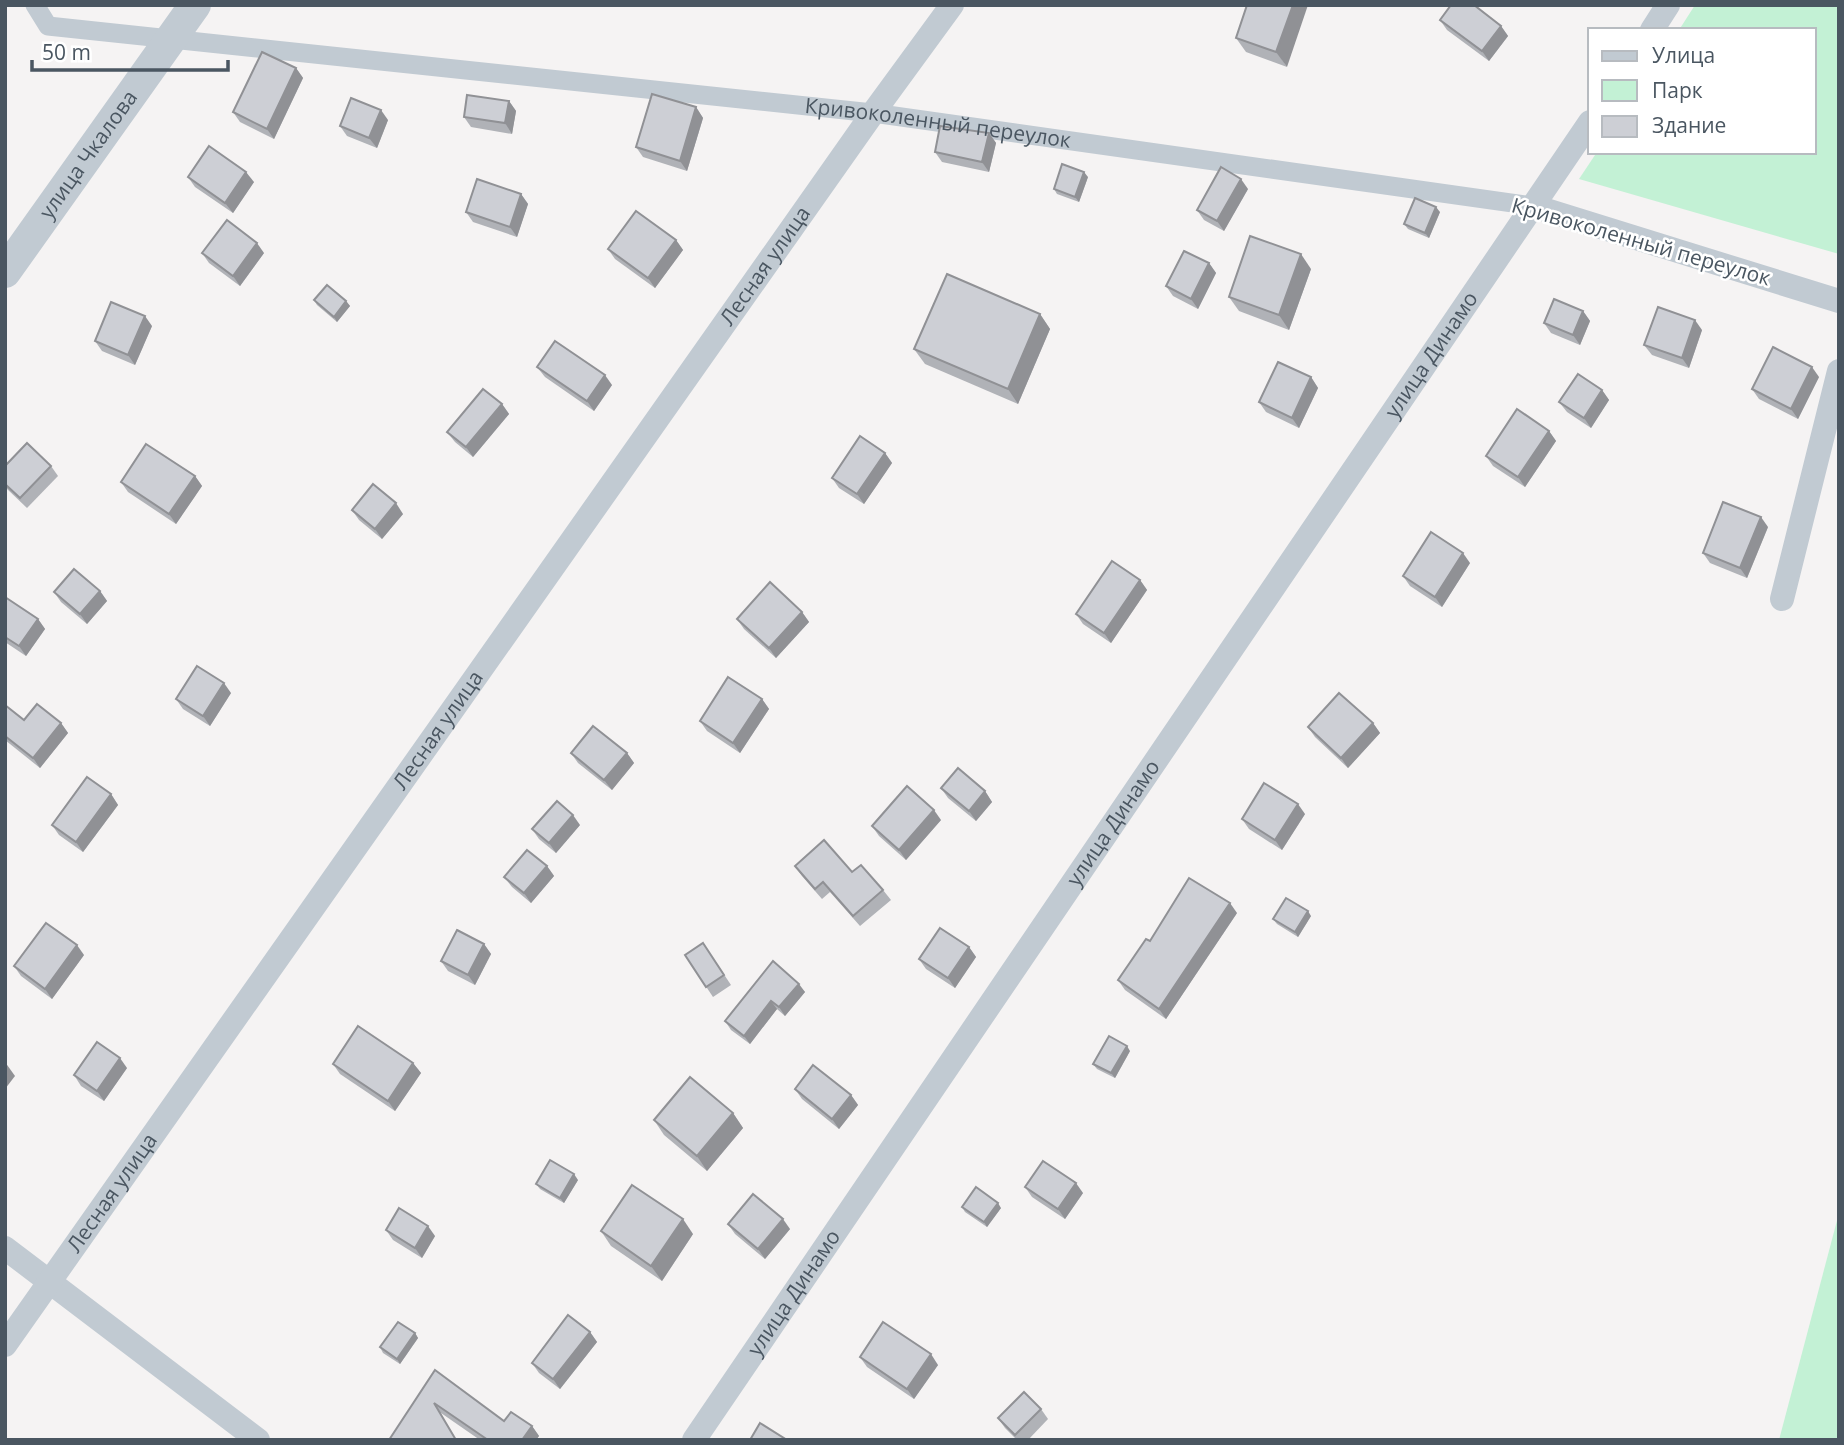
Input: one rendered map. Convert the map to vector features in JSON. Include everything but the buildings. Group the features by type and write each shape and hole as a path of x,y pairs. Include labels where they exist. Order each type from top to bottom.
{"street":[{"name":"Кривоколенный переулок","path":"35,5 48,26 873,113 1534,206 1839,301"},
{"name":"улица Чкалова","path":"5,272 195,5"},
{"name":"Лесная улица","path":"5,1345 873,113 952,5"},
{"path":"1653,28 1668,5"},
{"name":"улица Динамо","path":"694,1440 1588,125"},
{"path":"1782,598 1839,371"},
{"path":"5,1248 258,1440"}],"green space":[{"path":"1695,5 1839,5 1839,254 1579,179 1596,154 1816,154 1816,28 1680,28"},
{"path":"1839,1213 1839,1440 1779,1440"}]}
